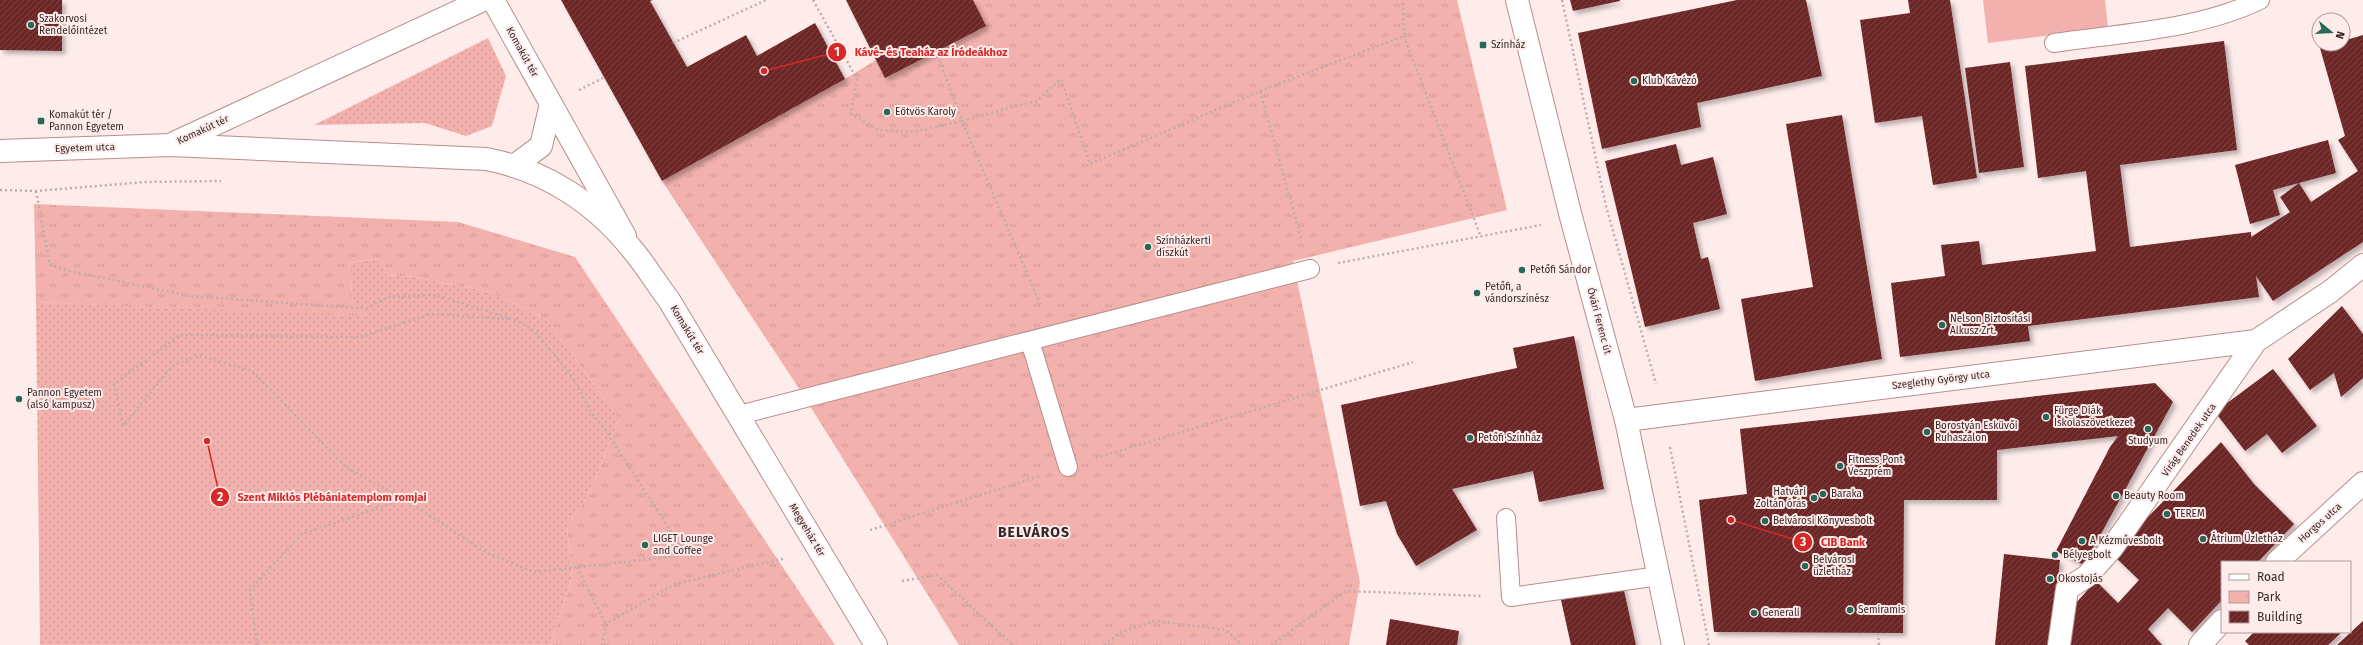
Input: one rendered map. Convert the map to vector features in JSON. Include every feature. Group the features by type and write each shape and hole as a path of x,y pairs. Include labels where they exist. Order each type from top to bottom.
{"street":[{"name":"Komakút tér","path":"171,145 483,0"},
{"name":"Komakút tér","path":"493,0 631,248 668,300 739,415"},
{"name":"Óvári Ferenc út","path":"1517,0 1571,217 1626,420 1673,645"},
{"path":"514,166 541,146 551,104"},
{"name":"Komakút tér","path":"171,145 486,159 514,166 546,178 589,204 631,248"},
{"name":"Egyetem utca","path":"0,151 171,145"},
{"name":"Virág Benedek utca","path":"2059,645 2067,588 2087,576 2112,548 2256,341 2330,291 2363,265"},
{"name":"Szeglethy György utca","path":"1626,420 2256,341"},
{"name":"Megyeház tér","path":"739,415 876,645"},
{"name":"Horgos utca","path":"2278,561 2363,483"},
{"path":"2200,645 2221,622"}],"lane":[{"path":"2054,43 2200,21 2238,10 2260,0"},
{"path":"739,415 1310,268"},
{"path":"1030,341 1068,467"},
{"path":"1506,518 1511,597 1659,576"}],"path":[{"path":"674,43 766,0"},
{"path":"813,0 858,79 852,114 878,130 913,132 962,121 1036,101 1061,79 1090,164 1260,91 1404,36"},
{"path":"1403,0 1404,36 1481,237"},
{"path":"1562,0 1606,206 1664,415 1709,645"},
{"path":"936,51 962,121 1053,334"},
{"path":"1260,91 1310,268 1540,225"},
{"path":"0,190 36,191 145,182 223,181"},
{"path":"36,191 50,265 69,271 191,296 356,308 367,308 388,297 435,295 516,320 536,332 573,378 592,414 604,428 686,555 534,572 487,553 404,499 346,468 252,371 199,355 172,366 123,426 114,384 180,335 360,337 431,314 516,320"},
{"path":"870,530 1068,467 1413,362"},
{"path":"257,645 250,590 302,534 404,499"},
{"path":"606,624 675,584 790,557"},
{"path":"577,567 606,624 602,645"},
{"path":"902,581 937,575 1013,645"},
{"path":"1271,645 1346,591 1511,597"},
{"path":"1104,645 1120,632 1155,621 1226,630 1242,645"},
{"path":"1878,633 1879,645"}],"green space":[{"path":"973,0 1457,0 1507,210 1293,261 1360,582 1349,645 959,645 800,390 662,181 845,79"},
{"path":"1983,0 2105,0 2108,28 1988,43"},
{"path":"488,38 506,76 492,126 466,136 425,123 314,125"},
{"path":"34,204 458,222 575,257 835,645 550,645 572,578 567,526 589,494 619,419 547,320 490,292 414,277 387,275 380,258 349,263 353,302 364,316 36,302"},
{"path":"380,258 387,275 414,277 490,292 547,320 619,419 589,494 567,526 572,578 550,645 40,645 36,302 363,315 353,302 349,263"}],"building":[{"name":"Szakorvosi Rendelőintézet","path":"0,0 62,0 62,51 0,50"},
{"path":"561,0 653,0 650,1 687,67 746,35 757,56 815,23 845,79 662,181"},
{"path":"846,0 973,0 986,26 885,78"},
{"path":"1570,0 1620,0 1620,1 1573,11"},
{"path":"1737,0 1806,0 1822,76 1697,103 1701,127 1602,149 1578,33"},
{"path":"1908,0 1950,0 1977,178 1933,185 1922,116 1875,123 1860,20 1910,13"},
{"path":"2363,35 2363,242 2273,301 2256,276 2259,297 2028,326 2030,341 1900,357 1891,283 1945,276 1941,245 1979,241 1982,265 2096,251 2086,171 2038,178 2025,66 2224,41 2237,150 2120,165 2130,247 2251,232 2251,237 2290,212 2280,197 2299,183 2311,202 2358,171 2338,140 2345,136 2321,52 2351,52 2351,39"},
{"path":"2010,62 2024,167 1979,173 1965,68"},
{"path":"1842,115 1882,359 1755,381 1741,299 1813,287 1786,124"},
{"path":"2328,140 2336,173 2273,190 2280,215 2250,224 2235,165"},
{"path":"1676,144 1681,165 1713,157 1727,214 1693,223 1701,259 1708,257 1720,309 1645,327 1605,161"},
{"path":"2342,306 2363,334 2363,378 2341,397 2334,373 2310,390 2288,359"},
{"name":"Petőfi Színház","path":"1574,336 1604,489 1539,502 1533,471 1452,489 1477,530 1416,566 1397,534 1386,501 1360,506 1341,405 1517,368 1513,348"},
{"path":"2273,369 2317,426 2282,453 2267,434 2245,451 2215,412"},
{"name":"Belvárosi üzletház","path":"2155,383 2173,402 2084,565 2056,551 2110,447 2118,436 1997,450 1997,500 1904,500 1903,633 1714,632 1699,500 1747,494 1740,429"},
{"name":"Átrium Üzletház","path":"2221,442 2254,484 2294,524 2259,561 2221,561 2221,601 2192,632 2168,608 2148,629 2162,645 2069,645 2074,605 2096,581 2118,603 2139,580 2112,554"},
{"path":"2004,554 2060,560 2051,645 1995,645"},
{"path":"1623,586 1636,645 1571,645 1561,600"},
{"path":"1390,619 1459,631 1457,645 1386,645"},
{"path":"2363,621 2363,645 2337,645 2351,633"},
{"path":"2253,633 2341,633 2328,645 2249,645 2245,641"}],"place":[{"name":"Szakorvosi Rendelőintézet","path":"31,25"},
{"name":"Színház","path":"1483,45"},
{"name":"Kávé- és Teaház az Íródeákhoz","path":"764,71"},
{"name":"Klub Kávézó","path":"1634,81"},
{"name":"Eötvös Karoly","path":"887,112"},
{"name":"Komakút tér / Pannon Egyetem","path":"41,121"},
{"name":"Színházkerti díszkút","path":"1148,247"},
{"name":"Petőfi Sándor","path":"1522,270"},
{"name":"Petőfi, a vándorszínész","path":"1477,293"},
{"name":"Nelson Biztosítási Alkusz Zrt.","path":"1942,325"},
{"name":"Pannon Egyetem (alsó kampusz)","path":"19,399"},
{"name":"Fürge Diák Iskolaszövetkezet","path":"2046,417"},
{"name":"Studyum","path":"2148,429"},
{"name":"Borostyán Esküvői Ruhaszalon","path":"1927,432"},
{"name":"Petőfi Színház","path":"1470,438"},
{"name":"Szent Miklós Plébániatemplom romjai","path":"207,441"},
{"name":"Fitness Pont Veszprém","path":"1840,466"},
{"name":"Baraka","path":"1823,494"},
{"name":"Beauty Room","path":"2116,496"},
{"name":"Hatvári Zoltán órás","path":"1814,498"},
{"name":"TEREM","path":"2167,514"},
{"name":"CIB Bank","path":"1731,520"},
{"name":"Belvárosi Könyvesbolt","path":"1765,521"},
{"name":"Átrium Üzletház","path":"2203,539"},
{"name":"A Kézművesbolt","path":"2082,541"},
{"name":"LIGET Lounge and Coffee","path":"645,545"},
{"name":"Bélyegbolt","path":"2055,555"},
{"name":"Belvárosi üzletház","path":"1805,566"},
{"name":"Okostojás","path":"2050,579"},
{"name":"Semiramis","path":"1850,610"},
{"name":"Generali","path":"1754,613"}],"district":[{"name":"BELVÁROS","path":"1034,532"}]}
